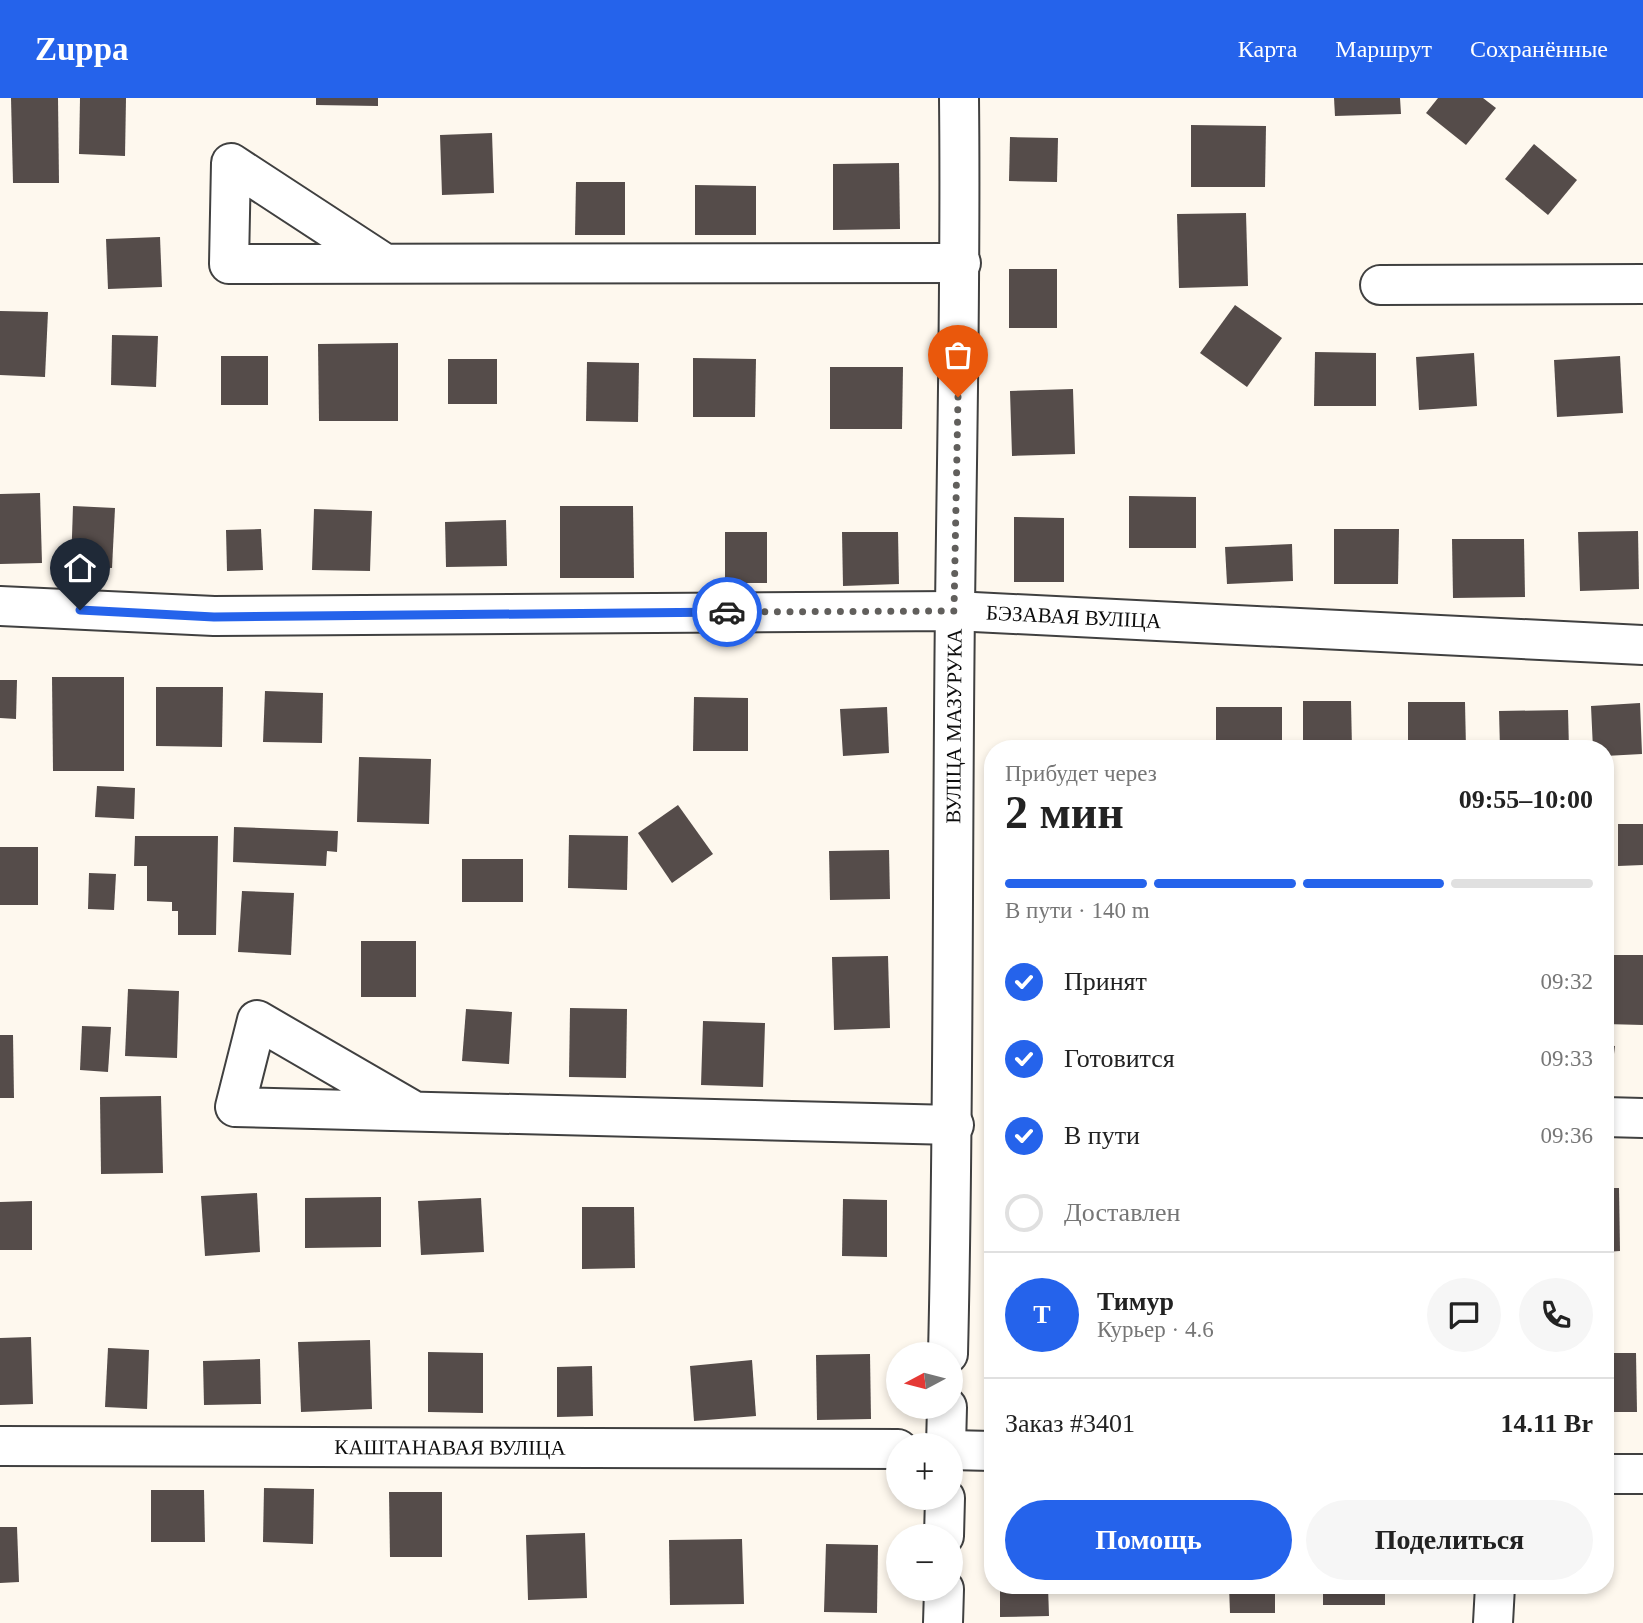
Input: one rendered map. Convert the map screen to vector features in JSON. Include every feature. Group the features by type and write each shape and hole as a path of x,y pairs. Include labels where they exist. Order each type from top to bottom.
{"street":[{"name":"ВУЛІЦА МАЗУРУКА","path":"948,1342 954,1125 954,611 961,263 959,98"},
{"path":"384,263 961,263"},
{"path":"1380,285 1643,284"},
{"name":"БЭЗАВАЯ ВУЛІЦА","path":"0,606 214,617 954,611 1643,645"},
{"path":"414,1111 954,1125"},
{"path":"1614,1118 1643,1118"},
{"name":"КАШТАНАВАЯ ВУЛІЦА","path":"0,1446 886,1449"},
{"path":"963,1450 984,1451"},
{"path":"1614,1474 1643,1474"},
{"path":"1493,1623 1495,1594"},
{"path":"943,1623 944,1601"}],"building":[{"path":"11,98 58,98 59,183 13,183"},
{"path":"80,98 126,98 125,156 79,154"},
{"path":"316,98 378,98 378,106 316,105"},
{"path":"1334,98 1400,98 1401,114 1335,116"},
{"path":"1438,98 1483,98 1496,108 1466,145 1426,113"},
{"path":"1191,125 1266,126 1265,187 1191,187"},
{"path":"492,133 494,193 442,195 440,135"},
{"path":"1010,137 1058,138 1057,182 1009,181"},
{"path":"1534,144 1577,180 1548,215 1505,179"},
{"path":"899,163 900,229 833,230 833,164"},
{"path":"576,182 625,182 625,235 575,235"},
{"path":"695,185 756,186 756,235 695,235"},
{"path":"1246,213 1248,286 1179,288 1177,214"},
{"path":"160,237 162,287 108,289 106,239"},
{"path":"1009,269 1057,269 1057,328 1009,328"},
{"path":"1235,305 1282,338 1247,387 1200,353"},
{"path":"0,311 48,312 45,377 0,375"},
{"path":"112,335 158,336 156,387 111,385"},
{"path":"398,343 398,421 319,421 318,344"},
{"path":"1315,352 1376,353 1376,406 1314,406"},
{"path":"1474,353 1477,406 1419,410 1416,357"},
{"path":"221,356 268,356 268,405 221,405"},
{"path":"1620,356 1623,413 1557,417 1554,360"},
{"path":"693,358 756,359 755,417 693,417"},
{"path":"448,359 497,359 497,404 448,404"},
{"path":"587,362 639,363 638,422 586,421"},
{"path":"830,367 903,367 902,429 830,429"},
{"path":"1073,389 1075,454 1012,456 1010,391"},
{"path":"40,493 42,563 0,564 0,494"},
{"path":"1129,496 1196,497 1196,548 1129,548"},
{"path":"73,506 115,508 112,568 71,567"},
{"path":"560,506 633,506 634,578 560,578"},
{"path":"314,509 372,511 370,571 312,570"},
{"path":"1014,517 1064,518 1064,582 1014,582"},
{"path":"506,520 507,566 446,567 445,522"},
{"path":"261,529 263,570 227,571 226,530"},
{"path":"1334,529 1399,529 1398,584 1334,584"},
{"path":"1638,531 1639,589 1580,591 1578,532"},
{"path":"725,532 767,532 767,583 725,583"},
{"path":"842,532 898,532 899,584 843,586"},
{"path":"1452,539 1524,539 1525,597 1453,598"},
{"path":"1292,544 1293,581 1227,584 1225,547"},
{"path":"52,677 124,677 124,771 53,771"},
{"path":"0,680 17,680 16,719 0,718"},
{"path":"156,687 223,687 222,747 156,746"},
{"path":"265,691 323,693 322,743 263,742"},
{"path":"694,697 748,698 748,751 693,751"},
{"path":"1303,701 1351,701 1352,740 1303,740"},
{"path":"1408,702 1465,702 1466,740 1408,740"},
{"path":"1640,703 1642,754 1614,756 1614,740 1593,740 1591,706"},
{"path":"887,707 889,753 843,756 840,709"},
{"path":"1216,707 1282,707 1282,740 1216,740"},
{"path":"1568,710 1569,740 1500,740 1499,711"},
{"path":"359,757 431,759 429,824 357,822"},
{"path":"97,786 135,788 134,819 95,817"},
{"path":"678,805 713,854 672,883 638,833"},
{"path":"1618,824 1643,824 1643,865 1618,866"},
{"path":"234,827 338,831 337,852 327,851 326,866 233,862"},
{"path":"569,835 628,836 627,890 568,888"},
{"path":"135,836 218,836 216,935 178,935 178,911 172,911 172,902 147,901 147,866 134,866"},
{"path":"0,847 38,847 38,905 0,905"},
{"path":"889,850 890,899 830,900 829,851"},
{"path":"462,859 523,859 523,902 462,902"},
{"path":"89,873 116,874 114,910 88,909"},
{"path":"242,891 294,893 291,955 238,952"},
{"path":"361,941 416,941 416,997 361,997"},
{"path":"1614,955 1643,955 1643,1025 1614,1024"},
{"path":"888,956 890,1028 834,1030 832,957"},
{"path":"128,989 179,991 177,1058 125,1056"},
{"path":"570,1008 627,1009 626,1078 569,1077"},
{"path":"466,1009 512,1012 509,1064 462,1061"},
{"path":"703,1021 765,1023 763,1087 701,1085"},
{"path":"82,1026 111,1027 108,1072 80,1070"},
{"path":"0,1035 13,1035 14,1098 0,1098"},
{"path":"161,1096 163,1173 101,1174 100,1097"},
{"path":"1614,1188 1619,1188 1620,1251 1614,1251"},
{"path":"257,1193 260,1252 205,1256 201,1196"},
{"path":"381,1197 381,1247 305,1248 305,1198"},
{"path":"481,1198 484,1252 421,1255 418,1201"},
{"path":"843,1199 887,1200 887,1257 842,1256"},
{"path":"32,1201 32,1250 0,1250 0,1202"},
{"path":"582,1207 634,1207 635,1268 582,1269"},
{"path":"31,1337 33,1404 0,1405 0,1338"},
{"path":"370,1340 372,1409 301,1412 298,1342"},
{"path":"108,1348 149,1350 147,1409 105,1407"},
{"path":"428,1352 483,1353 483,1413 428,1412"},
{"path":"1614,1353 1636,1353 1637,1412 1614,1412"},
{"path":"870,1354 871,1419 817,1420 816,1355"},
{"path":"260,1359 261,1404 204,1405 203,1361"},
{"path":"752,1360 756,1416 694,1421 690,1366"},
{"path":"592,1366 593,1416 557,1417 557,1367"},
{"path":"264,1488 314,1489 313,1544 263,1542"},
{"path":"151,1490 204,1490 205,1542 151,1542"},
{"path":"389,1492 442,1492 442,1557 390,1557"},
{"path":"0,1527 17,1527 19,1582 0,1583"},
{"path":"585,1533 587,1598 528,1600 526,1535"},
{"path":"742,1539 744,1604 670,1605 669,1540"},
{"path":"826,1544 878,1545 877,1613 824,1612"},
{"path":"1000,1594 1048,1594 1049,1616 1000,1617"},
{"path":"1229,1594 1275,1594 1275,1613 1230,1613"},
{"path":"1323,1594 1385,1594 1385,1605 1323,1605"}],"way so far":[{"path":"727,612 954,611 958,397"}],"route":[{"path":"80,610 214,617 727,612"}]}
